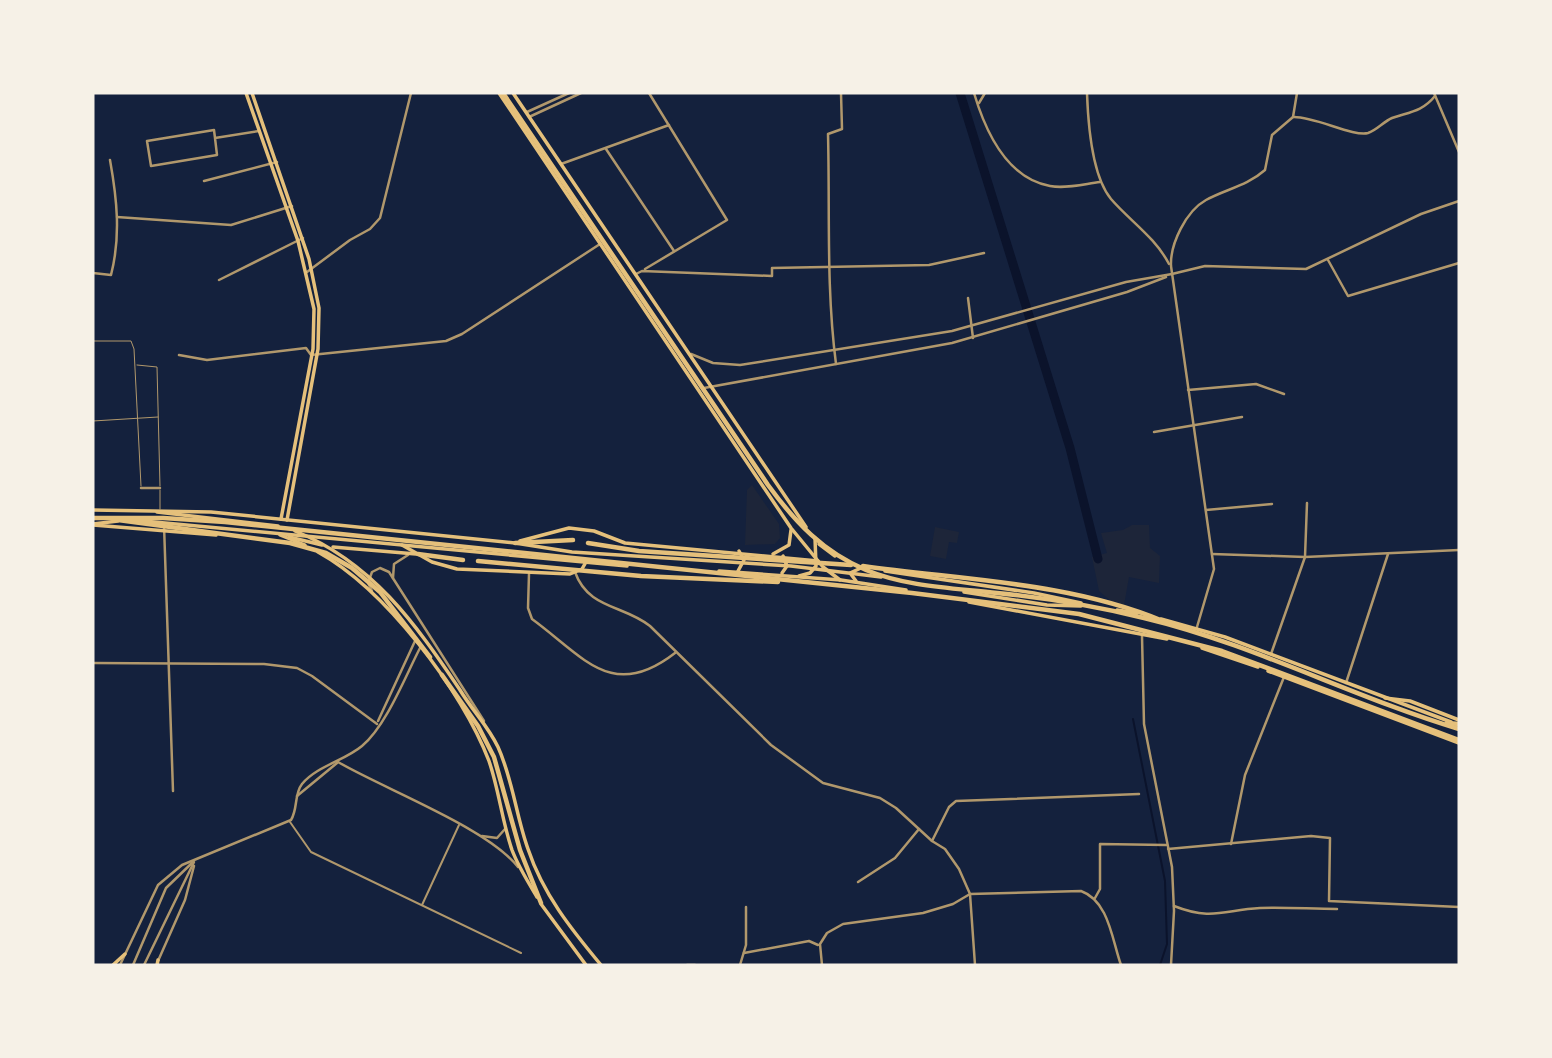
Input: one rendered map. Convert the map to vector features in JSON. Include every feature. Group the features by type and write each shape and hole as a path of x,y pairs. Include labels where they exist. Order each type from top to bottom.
{"highway":[{"path":"501,93 768,485 802,528 823,546 847,562 892,578 1078,604 1180,628"},
{"path":"100,517 290,543 326,553 352,568 380,592 430,657"},
{"path":"93,518 225,522 1043,609 1142,628 1246,659 1459,740"},
{"path":"514,543 573,540"},
{"path":"588,543 620,550 829,562 1006,585 1113,603 1260,654 1432,721 1459,724"},
{"path":"418,554 463,561"},
{"path":"478,561 641,576 821,584"},
{"path":"442,675 485,739 506,795 520,850 541,903"}],"main road":[{"path":"246,93 274,163"},
{"path":"252,93 312,268 320,321 287,520"},
{"path":"501,93 791,528 817,561 841,580"},
{"path":"513,93 709,386 815,538 830,553 863,568"},
{"path":"512,113 522,107"},
{"path":"281,519 314,355 314,319 301,240"},
{"path":"127,509 283,527 336,550 376,580 416,626 492,735 509,777 524,836 538,876 564,920 603,965"},
{"path":"93,510 160,509 514,543 554,550 680,561 834,569 1016,600 1100,607"},
{"path":"93,525 164,522 586,562 860,582 1142,634 1216,652 1459,740"},
{"path":"93,525 213,535 234,529"},
{"path":"514,543 569,528 594,531 625,543 783,556 1034,593 1196,627 1382,698 1405,699 1459,724"},
{"path":"771,555 789,545 791,528"},
{"path":"278,534 343,548 418,554"},
{"path":"278,534 341,565 372,591 415,641 480,741 495,779 516,860 541,903 586,965"},
{"path":"799,576 813,571 817,561 815,538"},
{"path":"400,544 432,562 457,569 575,572 586,562"},
{"path":"736,572 743,565 739,551"},
{"path":"780,575 787,566 783,556"},
{"path":"860,582 851,578 850,573 863,568"},
{"path":"113,965 125,954"}],"street":[{"path":"307,272 350,240 370,229 380,218 411,93"},
{"path":"528,115 569,93"},
{"path":"528,115 581,93"},
{"path":"636,274 727,220 649,93"},
{"path":"836,364 828,268 828,134 842,129 841,93"},
{"path":"974,93 997,147 1030,177 1053,186 1100,182"},
{"path":"978,107 985,93"},
{"path":"1087,93 1100,182 1114,202 1135,220 1154,242 1168,261 1172,274 1212,554 1213,577 1196,627"},
{"path":"1172,274 1174,246 1194,211 1203,201 1238,187 1265,170 1272,135 1293,117 1297,93"},
{"path":"1293,117 1366,134 1392,118 1419,111 1434,94 1459,152"},
{"path":"561,164 669,125"},
{"path":"214,130 215,138 217,155 150,166 147,141 214,130"},
{"path":"215,138 259,131"},
{"path":"606,149 674,252"},
{"path":"93,273 111,275 116,254 117,217 110,160"},
{"path":"204,181 274,163"},
{"path":"687,353 713,363 740,365 971,327 1126,282 1205,267 1241,265 1297,271 1328,260 1421,214 1459,201"},
{"path":"117,217 231,225 289,207"},
{"path":"219,280 301,240"},
{"path":"179,355 207,360 306,348 314,355 456,338 600,244"},
{"path":"642,271 772,276 772,268 929,265 984,253"},
{"path":"1328,260 1348,296 1459,263"},
{"path":"697,389 973,338 1127,292 1172,274"},
{"path":"968,298 973,338"},
{"path":"1188,390 1256,384 1284,394"},
{"path":"1154,432 1242,417"},
{"path":"141,488 160,488"},
{"path":"1271,654 1305,558 1307,503"},
{"path":"1206,510 1272,504"},
{"path":"164,522 173,791"},
{"path":"1212,554 1305,558 1459,550"},
{"path":"394,582 392,570 397,561 418,554"},
{"path":"1346,684 1388,554"},
{"path":"372,591 369,579 377,569 388,572 485,724"},
{"path":"529,571 528,608 532,619 598,670 613,675 633,676 659,666 675,653"},
{"path":"575,572 588,595 598,603 640,618 771,745 823,783 880,798 896,808 952,856 970,894 975,965"},
{"path":"1142,634 1144,724 1174,906 1171,965"},
{"path":"297,796 366,742 415,641"},
{"path":"377,724 386,715 420,648"},
{"path":"93,663 264,664 297,668 377,724"},
{"path":"1231,844 1245,775 1284,677"},
{"path":"480,741 483,736 492,735"},
{"path":"120,965 159,885 182,865 289,821 294,815 297,796 304,782 338,762"},
{"path":"338,762 480,835 507,855 529,884"},
{"path":"932,841 949,807 956,801 1139,794"},
{"path":"289,821 311,852 521,953"},
{"path":"422,906 459,825"},
{"path":"480,835 497,838 502,835 506,825"},
{"path":"859,882 895,858 919,830"},
{"path":"1095,898 1100,889 1100,844 1231,844 1311,836 1330,838 1329,901 1459,907"},
{"path":"157,964 185,900 195,859"},
{"path":"133,965 166,888 195,859"},
{"path":"144,965 195,859"},
{"path":"822,965 820,944 827,933 843,924 923,913 953,904 970,894 1081,891 1095,898 1111,933 1121,965"},
{"path":"1174,906 1218,915 1257,908 1337,909"},
{"path":"740,965 744,953 746,907"},
{"path":"744,953 809,941 820,944"},
{"path":"687,965 695,965"}],"lane":[{"path":"93,341 131,341 141,488"},
{"path":"134,364 157,367 160,509"},
{"path":"93,421 160,417"}],"shaded area":[{"path":"752,485 779,524 780,538 775,544 745,545 747,490"},
{"path":"1132,525 1149,525 1150,548 1160,556 1159,583 1129,577 1123,611 1099,591 1092,557 1107,553 1101,533 1123,530"},
{"path":"935,527 959,532 957,543 949,542 946,559 930,556"}],"waterway":[{"path":"960,93 1070,448 1098,559"},
{"path":"1133,719 1165,881 1167,944 1160,965"}]}
